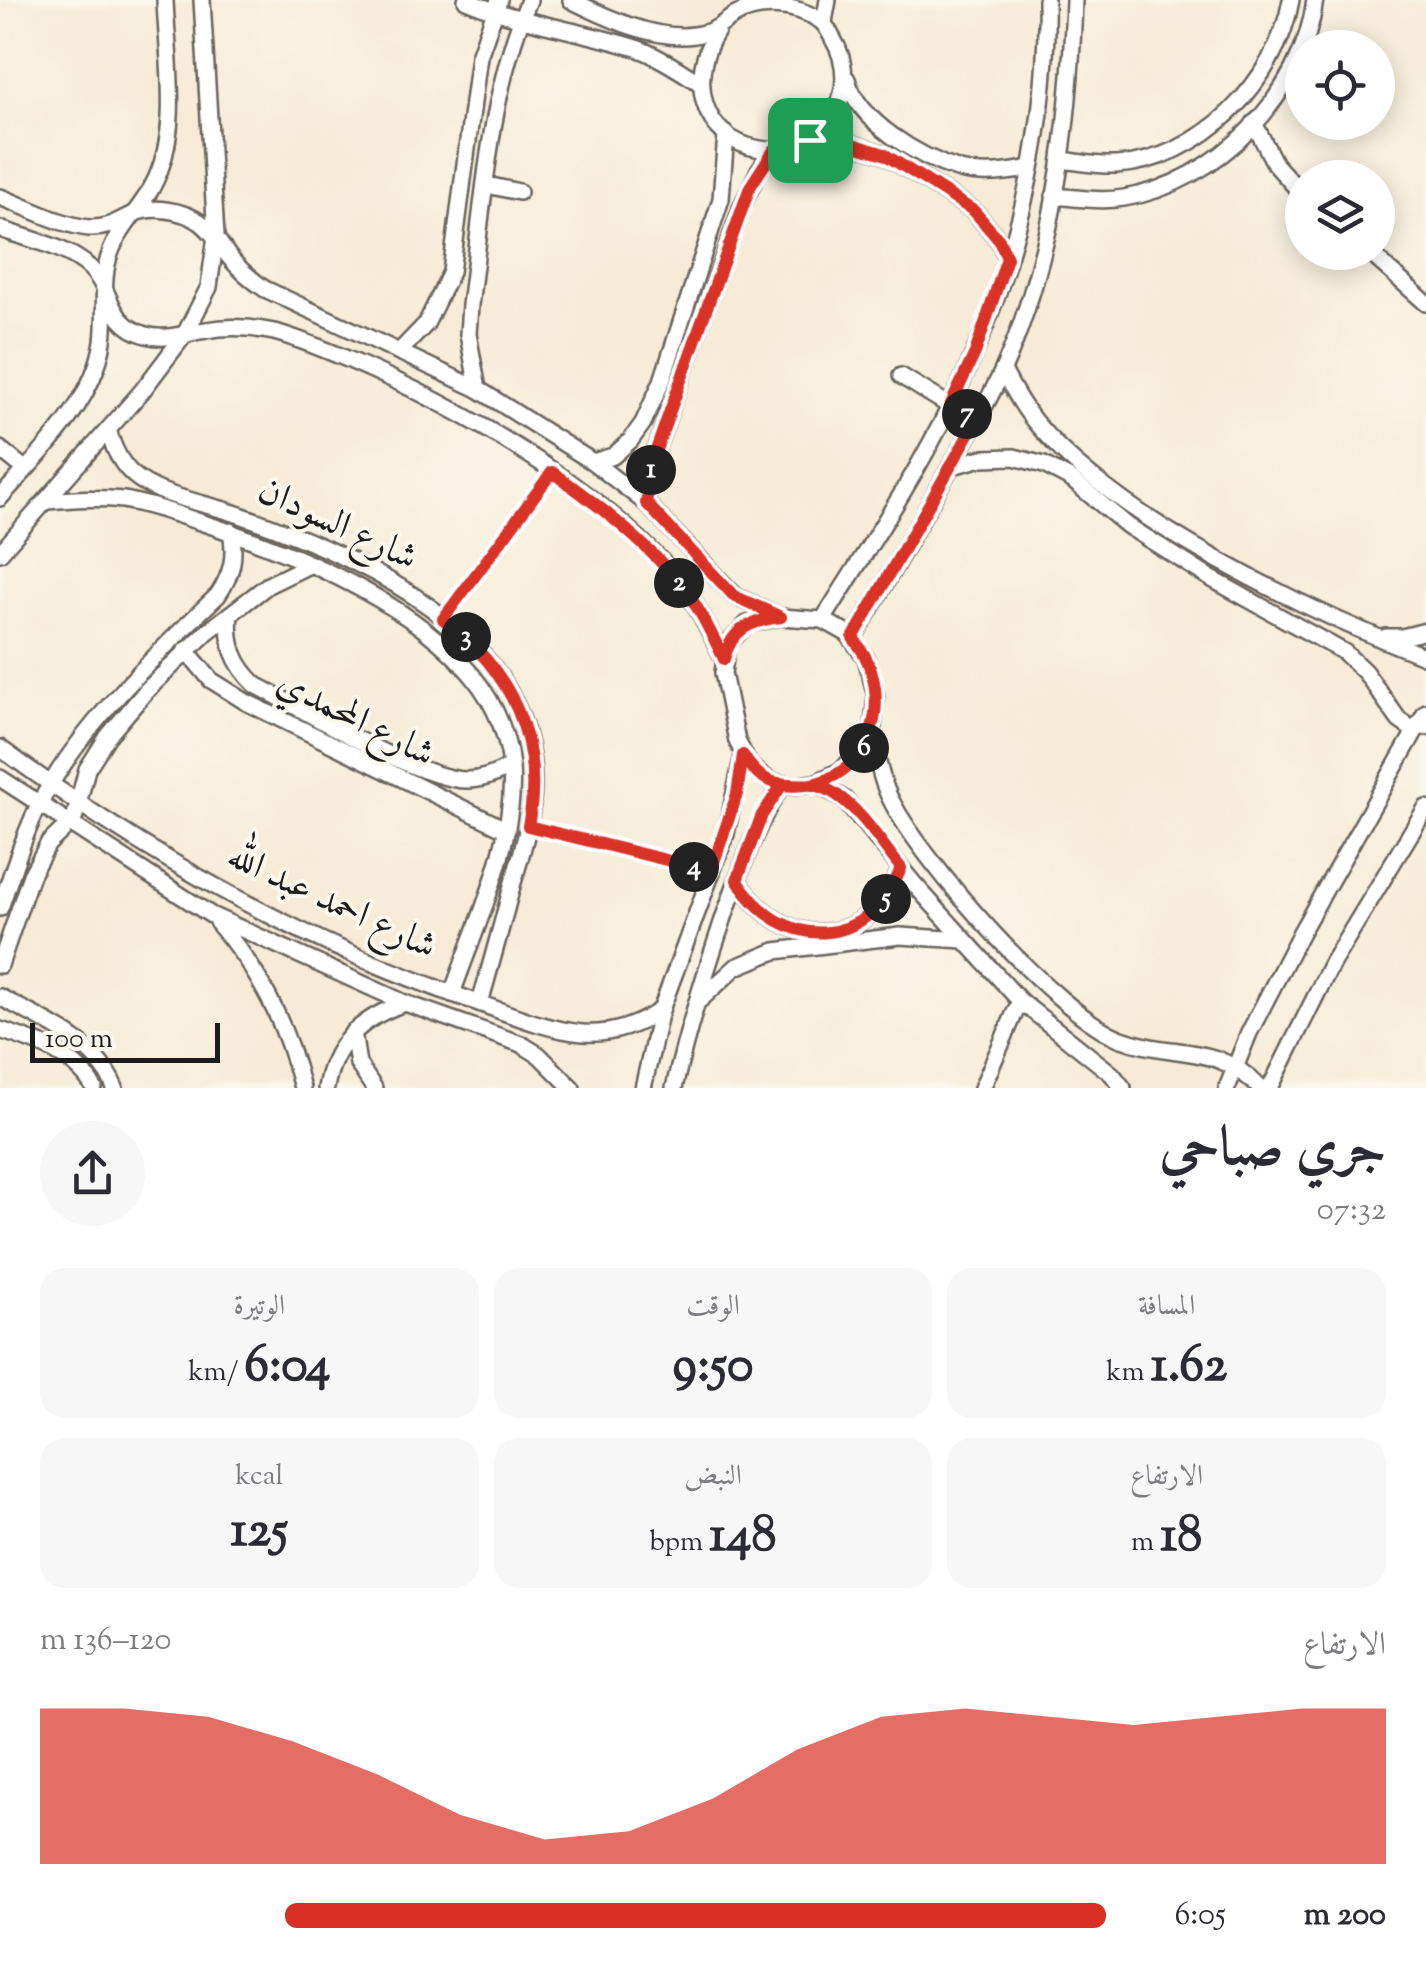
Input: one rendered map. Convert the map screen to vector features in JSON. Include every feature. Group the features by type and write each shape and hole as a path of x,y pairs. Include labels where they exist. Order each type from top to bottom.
{"street":[{"path":"0,498 63,425 92,377 102,346 110,252 153,186 164,157 170,126 166,0"},
{"path":"0,553 108,430 185,334 209,288 216,236 202,0"},
{"path":"466,0 497,6 521,19 641,50 700,83"},
{"path":"478,389 468,334 496,104 506,61 529,0"},
{"path":"572,0 667,34 691,36 717,31 744,12 774,6 796,9 824,22 840,50 850,92 876,124 958,169 976,172 1030,168"},
{"path":"824,22 828,0"},
{"path":"823,620 950,406 999,287 1030,168 1046,51 1046,0"},
{"path":"853,638 1002,370 1029,297 1062,160 1072,90 1074,0"},
{"path":"1062,160 1103,165 1148,160 1203,134 1240,102 1269,62 1291,0"},
{"path":"1054,196 1122,198 1157,190 1217,159 1272,101 1298,56 1315,0"},
{"path":"399,352 426,324 452,272 480,56 497,6"},
{"path":"717,31 701,64 700,83 712,119 726,134 757,149 774,150 810,140 846,142 884,154 974,211 999,240 1007,258"},
{"path":"1046,51 1072,54"},
{"path":"810,140 823,130 841,102 845,70"},
{"path":"1254,123 1285,175"},
{"path":"593,462 613,456 630,441 643,424 657,392 721,199 726,134"},
{"path":"646,503 655,453 742,206 774,150"},
{"path":"487,185 519,192"},
{"path":"0,197 79,227 94,228 123,221 135,213 158,210 179,212 199,222 265,290 478,389 593,462 646,503 734,596 781,617"},
{"path":"0,229 81,260 94,270 116,316 148,336 166,338 252,328 315,345 465,415 552,472 621,526 676,578 694,604 724,659 731,717 743,755 759,774 782,785 815,783 854,760 872,736"},
{"path":"1389,270 1426,303"},
{"path":"999,287 1029,297"},
{"path":"1002,370 1034,421 1055,443 1132,506 1220,559 1326,614 1426,656"},
{"path":"901,376 950,406"},
{"name":"شارع السودان","path":"108,430 124,466 140,480 323,546 406,592 478,648 498,671 514,697 532,755 533,786 528,826 480,1003"},
{"path":"0,449 26,469"},
{"path":"952,466 982,458 1014,458 1044,465 1072,480 1128,526 1210,578 1344,652 1365,672 1399,720 1421,727"},
{"name":"شارع السودان","path":"47,501 122,500 147,504 311,564 395,610 441,644 481,686 496,710 506,738 511,766 507,830 452,994"},
{"path":"0,908 38,806 71,754 139,674 218,596 232,565 234,548 230,532"},
{"path":"0,965 39,858 69,826 87,769 108,736 186,650 268,585 311,564"},
{"name":"شارع المحمدي","path":"230,614 232,654 256,685 391,755 448,778 481,779 511,766"},
{"path":"724,659 735,633 747,624 781,617 823,620 853,638 873,676 876,696 872,736 888,796 912,835 972,909 1051,988 1115,1036 1147,1047 1213,1056 1236,1066 1260,1088"},
{"path":"1373,634 1402,637 1426,631"},
{"name":"شارع المحمدي","path":"186,650 211,680 236,696 429,795 507,830"},
{"path":"1228,1088 1262,1007 1301,932 1404,748 1421,727 1426,712"},
{"path":"1404,748 1426,746"},
{"name":"شارع احمد عبد الله","path":"0,748 78,805 251,908 325,943 452,994 581,1032 610,1032 639,1025 661,1010"},
{"path":"643,1088 661,1010 733,808 743,755"},
{"name":"شارع احمد عبد الله","path":"0,778 210,915 405,1004 520,1044 540,1056 572,1088"},
{"path":"815,783 856,810 901,868 1020,1001 1112,1074 1124,1088"},
{"path":"674,1088 692,1012 737,880 762,815 782,785"},
{"path":"1270,1088 1332,963 1420,829 1426,808"},
{"path":"737,880 757,907 782,926 824,933 865,919 887,896 901,868"},
{"path":"210,915 237,945 266,990 292,1051 302,1088"},
{"path":"692,1012 704,994 728,973 755,957 776,951 900,936 964,940"},
{"path":"0,997 82,1044 98,1059 115,1088"},
{"path":"982,1088 1020,1001"},
{"path":"326,1088 330,1068 352,1032 386,1010 405,1004"},
{"path":"0,1030 64,1055 94,1088"},
{"path":"352,1032 358,1064 374,1088"}],"path":[{"path":"443,619 552,472"},
{"path":"528,826 711,871"}],"route":[{"path":"810,140 774,150 750,187 655,453 646,503 734,596 781,617 747,624 727,645 724,659 676,578 621,526 552,472 443,619 478,648 514,697 532,755 528,826 711,871 726,834 743,755 770,782 793,786 815,783 844,800 901,868 893,888 865,919 824,933 782,926 749,899 737,880 762,815 782,785 793,786 804,786 815,783 829,778 854,760 872,736 876,716 873,676 853,638 977,420 950,406 975,353 1007,258 988,224 974,211 884,154 846,142 810,140"}]}
